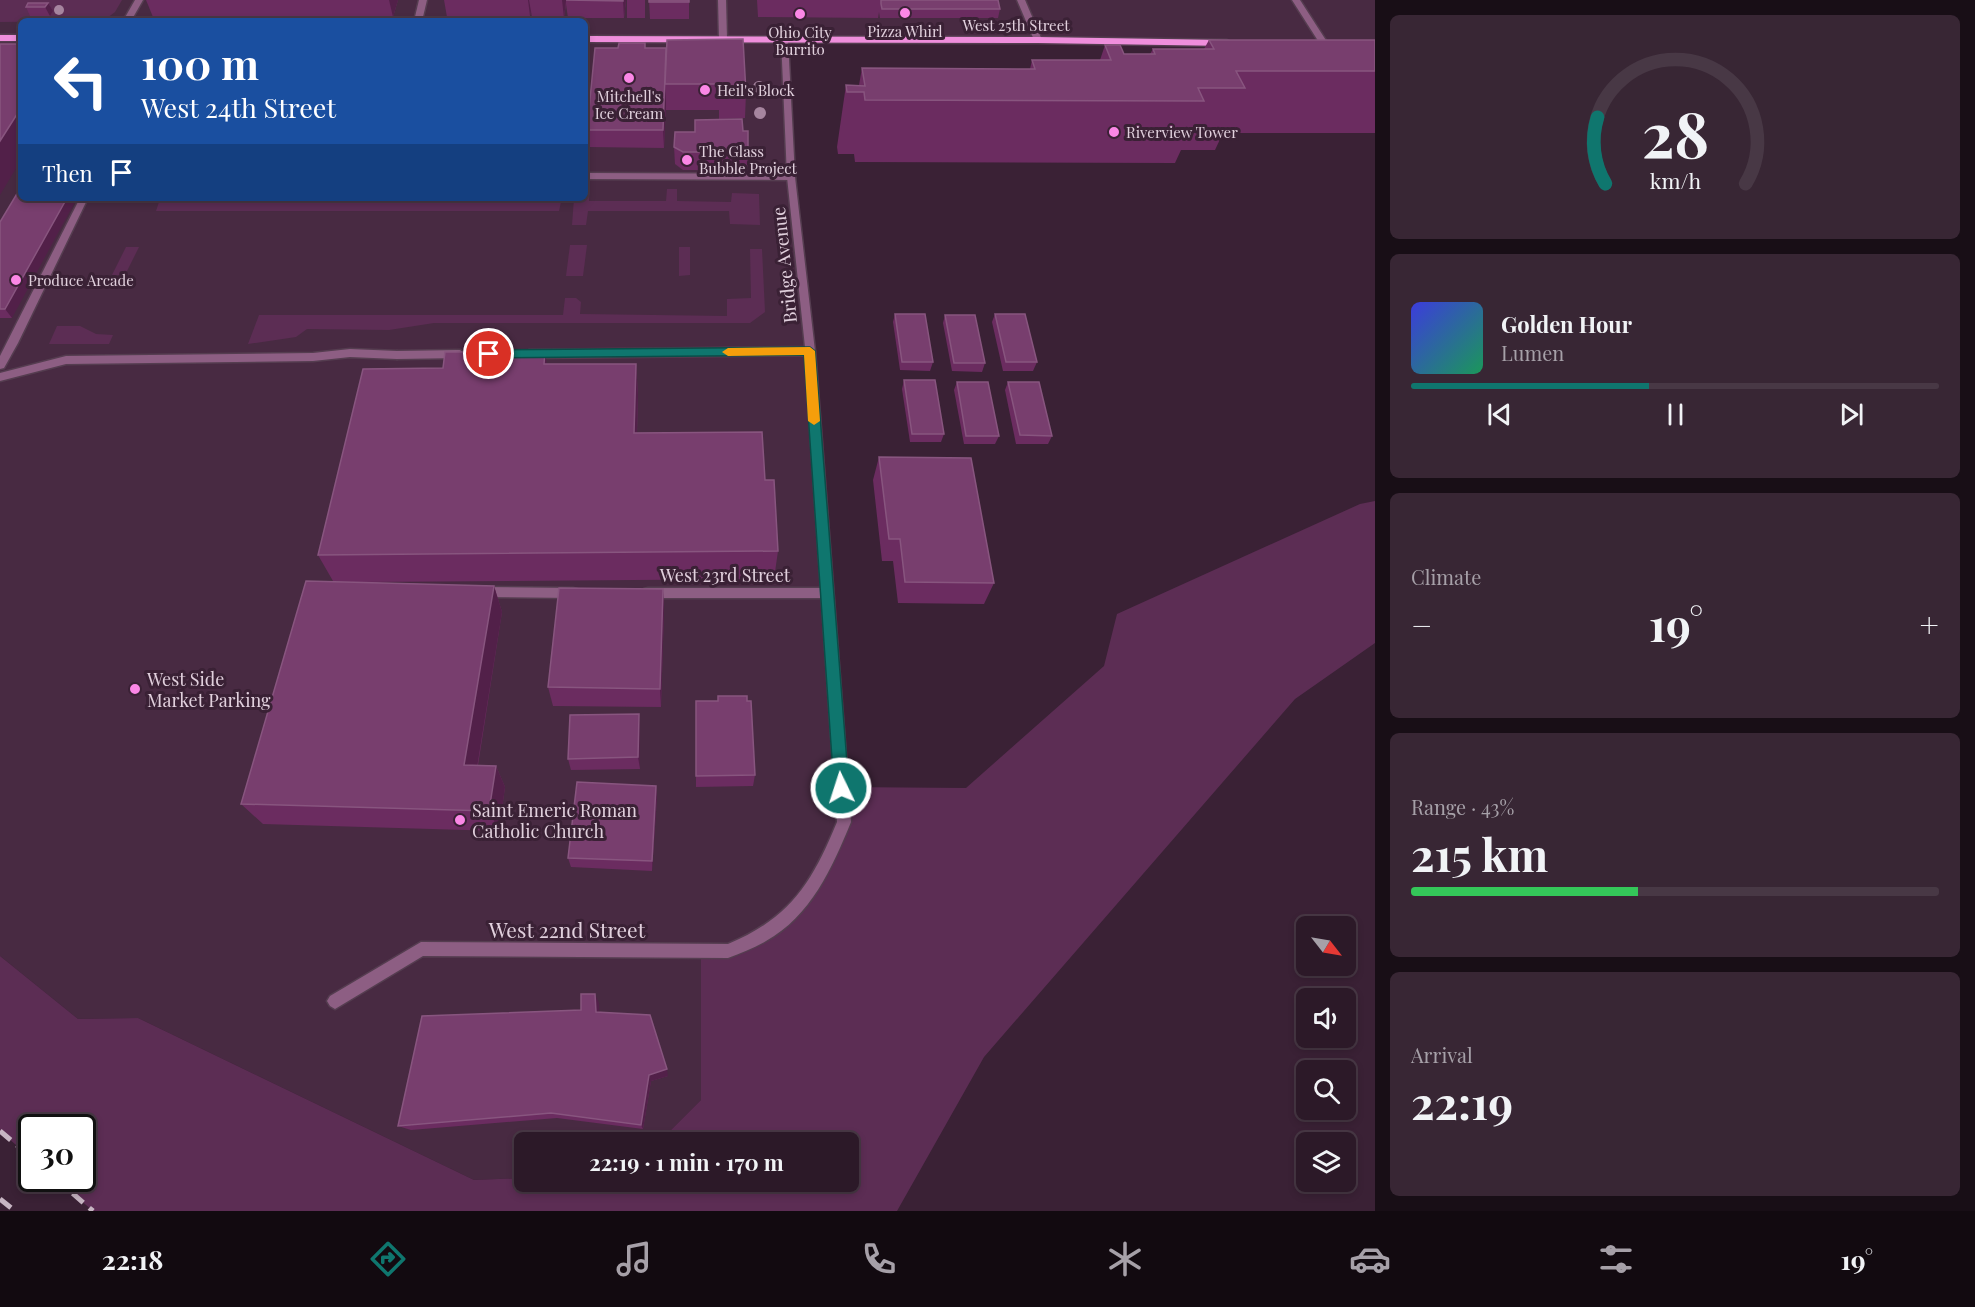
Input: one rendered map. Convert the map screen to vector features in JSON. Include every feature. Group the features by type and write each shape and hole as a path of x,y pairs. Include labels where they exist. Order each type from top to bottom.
{"main road":[{"path":"0,38 18,38"},
{"name":"West 25th Street","path":"588,39 1236,43"}],"street":[{"path":"129,18 139,0"},
{"path":"419,18 423,0"},
{"path":"722,0 723,39"},
{"path":"1021,0 1038,40"},
{"path":"1296,0 1325,45"},
{"name":"Bridge Avenue","path":"784,40 791,177 810,351 844,822 825,867 800,906"},
{"path":"588,176 791,177"},
{"path":"0,365 14,343 83,201"},
{"path":"516,354 810,351"},
{"path":"0,377 66,360 313,357 350,353 468,354"},
{"path":"467,592 587,592"},
{"name":"West 23rd Street","path":"635,593 827,593"},
{"name":"West 22nd Street","path":"335,1001 421,949 728,951 763,935 800,906"}],"shaded area":[{"path":"0,0 1375,0 1375,44 784,40 844,822 800,906 728,951 701,951 701,1100 669,1132 514,1132 514,1178 474,1180 138,1018 78,1019 0,956"},
{"path":"0,0 122,0 115,12 107,18 18,18 18,22 0,22"},
{"path":"588,187 590,187 589,201 666,201 667,189 677,189 677,201 731,202 732,193 759,194 760,225 730,224 729,211 588,211 586,225 572,225 574,201 588,201"},
{"path":"159,202 561,202 559,211 156,211"},
{"path":"570,245 587,245 583,276 566,276"},
{"path":"126,247 139,247 125,275 112,275"},
{"path":"679,247 690,247 690,275 679,276"},
{"path":"750,249 762,249 765,312 750,323 434,323 389,330 307,329 296,337 248,344 259,315 563,315 565,298 576,298 581,302 580,314 727,316 727,299 751,298"},
{"path":"57,326 80,326 96,334 113,335 109,344 49,344"},
{"path":"1375,501 1375,643 1295,699 984,1057 897,1211 93,1211 71,1192 96,1192 96,1114 18,1114 18,1147 0,1131 0,956 78,1019 138,1018 474,1180 514,1178 514,1192 859,1192 859,1132 669,1132 701,1100 701,951 728,951 800,906 844,822 841,787 966,788 1104,666 1117,614 1360,504"}],"building":[{"path":"566,0 623,0 623,1"},
{"path":"649,0 689,0 689,2 649,2"},
{"path":"881,0 998,0 1000,9 882,9"},
{"path":"28,3 48,3 45,7 26,7"},
{"path":"743,39 746,93 720,93 720,84 665,84 667,40"},
{"path":"1209,40 1375,40 1375,71 1236,71 1245,88 1198,88 1204,101 865,100 864,92 847,92 846,85 865,86 862,68 1035,69 1032,60 1111,60 1105,45 1120,45 1124,54 1155,54 1153,49 1214,49"},
{"path":"619,43 645,43 645,48 666,48 663,130 588,130 595,48 618,48"},
{"path":"0,44 18,44 18,113 0,141"},
{"path":"742,119 743,131 748,131 748,152 683,152 674,147 675,132 695,132 695,120"},
{"name":"Produce Arcade","path":"18,192 18,201 65,201 5,309 0,309 0,222"},
{"path":"895,314 925,314 933,362 902,362"},
{"path":"995,314 1025,314 1037,362 1006,362"},
{"path":"945,315 975,315 985,363 954,363"},
{"path":"445,352 545,352 544,364 636,364 634,433 762,432 765,480 774,480 778,551 318,555 363,369 443,368"},
{"path":"904,380 935,380 944,434 912,434"},
{"path":"957,382 988,382 999,436 966,436"},
{"path":"1008,382 1039,382 1052,436 1020,435"},
{"path":"879,457 971,458 994,583 905,582 900,539 889,539"},
{"path":"306,581 494,586 464,765 496,766 489,811 241,804"},
{"path":"559,588 663,589 660,689 548,687"},
{"path":"718,696 747,696 747,701 751,701 755,775 696,776 696,701 718,701"},
{"path":"639,714 638,757 568,759 570,715"},
{"path":"577,782 656,786 652,861 568,858"},
{"path":"581,994 595,994 596,1012 650,1015 667,1069 649,1075 641,1125 551,1113 398,1126 422,1016 581,1010"}],"railway":[{"path":"0,1131 18,1146"},
{"path":"71,1192 93,1211"},
{"path":"0,1199 15,1211"}],"slow traffic":[{"path":"728,352 810,351 814,421"}],"place":[{"name":"Pizza Whirl","path":"905,13"},
{"name":"Ohio City Burrito","path":"800,14"},
{"name":"Mitchell's Ice Cream","path":"629,78"},
{"name":"Heil's Block","path":"705,90"},
{"name":"Riverview Tower","path":"1114,132"},
{"name":"The Glass Bubble Project","path":"687,160"},
{"name":"Produce Arcade","path":"16,280"},
{"name":"West Side Market Parking","path":"135,689"},
{"name":"Saint Emeric Roman Catholic Church","path":"460,820"}],"route":[{"path":"489,354 810,351 841,788"}]}
